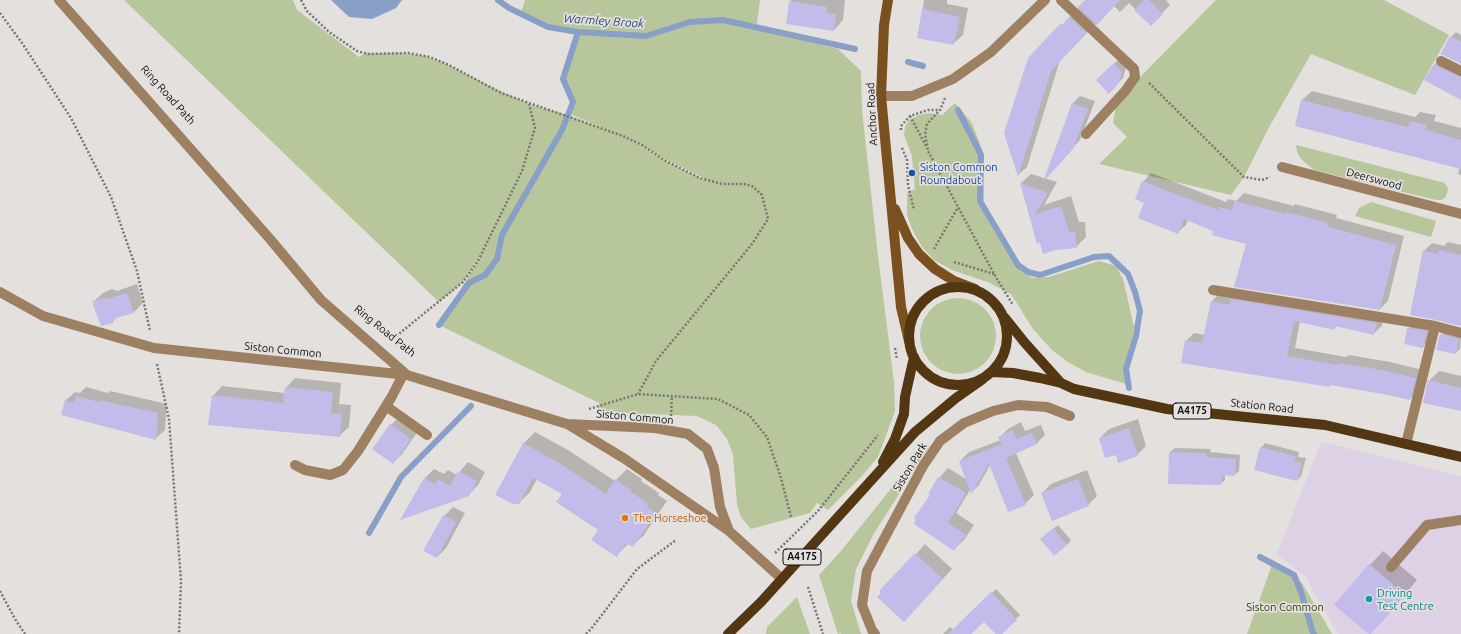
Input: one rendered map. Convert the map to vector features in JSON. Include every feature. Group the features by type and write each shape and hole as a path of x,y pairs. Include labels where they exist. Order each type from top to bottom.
{"main road":[{"name":"A4175","path":"728,634 761,602 875,478 915,432 956,398 987,376 996,368 1004,354 1008,338 1004,317 995,303 975,289 958,286 932,294 925,299 915,313 910,329 909,341 914,357 922,369 936,380 954,385 971,383 987,376"},
{"name":"Station Road","path":"1004,317 1061,383"},
{"name":"A4175","path":"875,478 895,439 904,414 914,357"},
{"name":"Station Road","path":"987,376 1013,373 1061,383 1074,389 1166,409 1325,425 1461,457"}],"street":[{"name":"Ring Road Path","path":"59,0 270,239 321,300 405,375"},
{"name":"Anchor Road","path":"888,0 884,25 881,96 901,307 909,341"},
{"path":"881,96 912,96 953,79 991,52 1045,0"},
{"path":"1062,0 1134,69 1135,77 1126,90 1086,134"},
{"path":"1441,61 1461,71"},
{"name":"Deerswood","path":"1285,167 1461,214"},
{"name":"Anchor Road","path":"891,202 908,238 919,254 935,269 954,281 975,289"},
{"path":"1213,290 1435,326 1461,333"},
{"name":"Siston Common","path":"0,292 43,316 154,348 405,375 567,424 655,428 688,434 707,449 714,468 720,507 728,531"},
{"path":"1406,444 1435,326"},
{"path":"295,465 305,470 330,475 343,470 358,451 405,375"},
{"name":"Siston Park","path":"875,634 862,605 867,571 923,466 940,441 964,423 993,410 1018,405 1047,408 1070,416"},
{"path":"386,406 427,435"},
{"name":"Siston Common","path":"567,424 625,459 728,531 782,579"},
{"path":"1391,567 1427,524 1461,520"}],"path":[{"path":"301,0 307,11 329,32 357,51 368,54 408,53 430,57 449,65 501,93 623,136 642,145 664,160 700,178 722,184 744,184 752,186 762,195 768,219 752,244 656,360 638,394"},
{"path":"0,13 22,43 71,118 111,197 137,271 169,419 181,581 179,634"},
{"path":"1134,69 1244,177 1262,180 1285,167"},
{"path":"928,150 925,134 927,124 940,110 953,79"},
{"path":"389,342 463,282 478,261 522,171 535,128 529,104"},
{"path":"900,134 901,126 910,116 928,110 940,110"},
{"path":"910,116 994,274 1015,309"},
{"path":"899,142 907,160 908,185 915,214"},
{"path":"926,261 958,207"},
{"path":"930,244 939,252"},
{"path":"950,260 994,274"},
{"path":"895,343 897,365"},
{"path":"588,410 638,394 718,399 749,415 767,437 781,478 791,517"},
{"path":"764,564 818,511 881,431"},
{"path":"586,634 592,629 637,569 676,540"},
{"path":"808,587 823,634"},
{"path":"0,590 15,619 25,634"}],"shaded area":[{"path":"1321,442 1461,476 1461,634 1338,634 1305,576 1277,554"}],"green space":[{"path":"124,0 293,0 297,10 359,57 365,53 401,53 425,56 446,64 529,104 568,115 612,132 568,113 573,102 563,79 578,32 548,27 520,16 525,0 760,0 757,24 728,21 838,49 861,71 862,110 894,382 895,411 878,457 862,476 828,510 817,503 810,513 751,529 741,517 737,505 733,454 727,439 716,425 697,416 599,412 599,403 439,325 484,251 463,282 439,302","holes":["630,139 661,157 708,180 700,178 664,160"]},
{"path":"1216,0 1384,0 1449,35 1415,95 1311,54 1268,129 1244,177 1231,195 1099,164 1127,137 1113,123 1116,106 1144,73"},
{"path":"955,103 972,123 983,152 984,206 1023,270 1032,278 1049,277 1099,261 1116,266 1123,279 1134,327 1126,384 1086,372 1068,362 1052,350 1033,329 1011,294 990,283 952,270 934,260 922,247 912,229 907,215 907,193 915,189 912,156 904,135 905,127 909,120 919,115 929,113 942,115"},
{"path":"1296,145 1445,183 1448,188 1447,194 1445,198 1436,200 1314,170 1301,159 1297,152"},
{"path":"1371,202 1436,221 1431,237 1355,216 1359,208"},
{"path":"958,298 972,301 985,309 993,322 996,336 993,350 985,363 972,371 958,374 944,371 931,363 923,350 920,336 923,322 931,309 944,301"},
{"path":"926,445 929,447 873,535 856,569 851,601 861,634 840,634 842,632 838,634 819,575 841,551"},
{"name":"Siston Common","path":"1273,562 1302,583 1332,634 1247,634"},
{"path":"797,597 810,634 766,634 767,627"}],"water":[{"path":"331,0 402,0 396,8 372,19 349,17"}],"building":[{"path":"1085,0 1120,0 1097,25 1078,7"},
{"path":"1144,0 1149,0 1163,14 1151,26 1134,10"},
{"path":"789,1 827,7 826,13 836,14 834,31 786,24"},
{"path":"922,9 960,17 954,45 917,38"},
{"path":"1069,17 1087,33 1051,71 1018,177 1004,133 1028,58 1060,24 1062,25"},
{"path":"1450,36 1461,42 1461,64 1444,55 1440,55"},
{"path":"1114,63 1122,72 1119,83 1109,94 1096,80"},
{"path":"1435,63 1438,67 1461,77 1461,100 1424,80"},
{"path":"1301,100 1408,127 1410,121 1427,125 1425,130 1461,140 1461,169 1295,126"},
{"path":"1072,103 1088,109 1073,149 1043,182"},
{"path":"1142,181 1218,210 1219,207 1232,210 1235,201 1329,223 1328,227 1396,245 1380,310 1234,287 1246,244 1212,235 1213,231 1184,219 1178,234 1138,218 1144,203 1135,199"},
{"path":"1020,183 1048,193 1035,214 1061,206 1069,232 1075,231 1077,248 1056,250 1043,254 1040,243 1037,244"},
{"path":"1423,250 1438,254 1439,250 1461,255 1461,326 1410,315"},
{"path":"127,293 134,313 115,318 113,323 101,326 92,302 102,298 107,299"},
{"path":"1231,299 1377,323 1374,335 1335,326 1334,330 1294,321 1287,356 1339,365 1339,363 1382,370 1416,378 1410,400 1330,385 1330,387 1181,363 1185,340 1202,343 1211,301 1229,305"},
{"path":"1407,328 1427,331 1423,348 1404,344"},
{"path":"1440,334 1459,339 1456,354 1436,350"},
{"path":"1428,380 1461,388 1461,411 1423,403"},
{"path":"285,387 333,392 331,413 342,414 340,437 208,425 212,395 283,403"},
{"path":"76,396 99,402 100,400 158,413 156,440 61,415 65,400 74,403"},
{"path":"390,424 411,439 393,464 372,449"},
{"path":"1129,428 1138,456 1118,463 1116,455 1105,458 1099,438"},
{"path":"1013,430 1016,439 1032,433 1037,444 1006,458 1026,505 1008,512 989,464 971,494 959,461 1002,444 998,437"},
{"path":"523,443 556,461 606,494 615,479 649,504 647,507 656,513 633,547 626,543 617,557 591,540 598,530 556,502 562,494 533,478 519,504 513,504 495,495"},
{"path":"1260,447 1296,456 1294,461 1302,463 1297,481 1254,470"},
{"path":"1169,452 1207,453 1206,457 1236,459 1235,476 1222,475 1221,485 1168,484"},
{"path":"458,471 477,481 469,496 400,520 424,478 435,484 438,479 450,486"},
{"path":"938,477 966,493 948,523 966,535 954,551 914,524 916,520 914,518 930,495 928,494"},
{"path":"1078,479 1089,506 1052,521 1041,493"},
{"path":"443,515 456,522 437,558 423,551"},
{"path":"1053,528 1067,545 1054,556 1040,539"},
{"path":"915,553 943,579 904,622 877,597 881,593 879,591"},
{"name":"Driving Test Centre","path":"1369,564 1404,594 1371,634 1369,634 1334,605"},
{"path":"991,592 1017,620 1002,634 996,634 984,622 971,634 948,634"}],"waterway":[{"name":"Warmley Brook","path":"498,0 509,8 548,27 578,32 646,36 690,22 723,20 855,49"},
{"path":"439,325 469,283 485,275 497,259 502,235 562,130 573,102 563,79 578,32"},
{"name":"Warmley Brook","path":"908,62 923,66"},
{"name":"Warmley Brook","path":"958,110 981,155 980,201 1018,265 1028,272 1040,275 1094,257 1109,256 1128,274 1140,311 1136,336 1126,369 1129,388"},
{"path":"369,533 401,477 471,406"},
{"name":"Warmley Brook","path":"1260,557 1294,575 1314,634"}],"place":[{"name":"Siston Common Roundabout","path":"912,173"},
{"name":"The Horseshoe","path":"625,518"},
{"name":"Driving Test Centre","path":"1369,599"}]}
